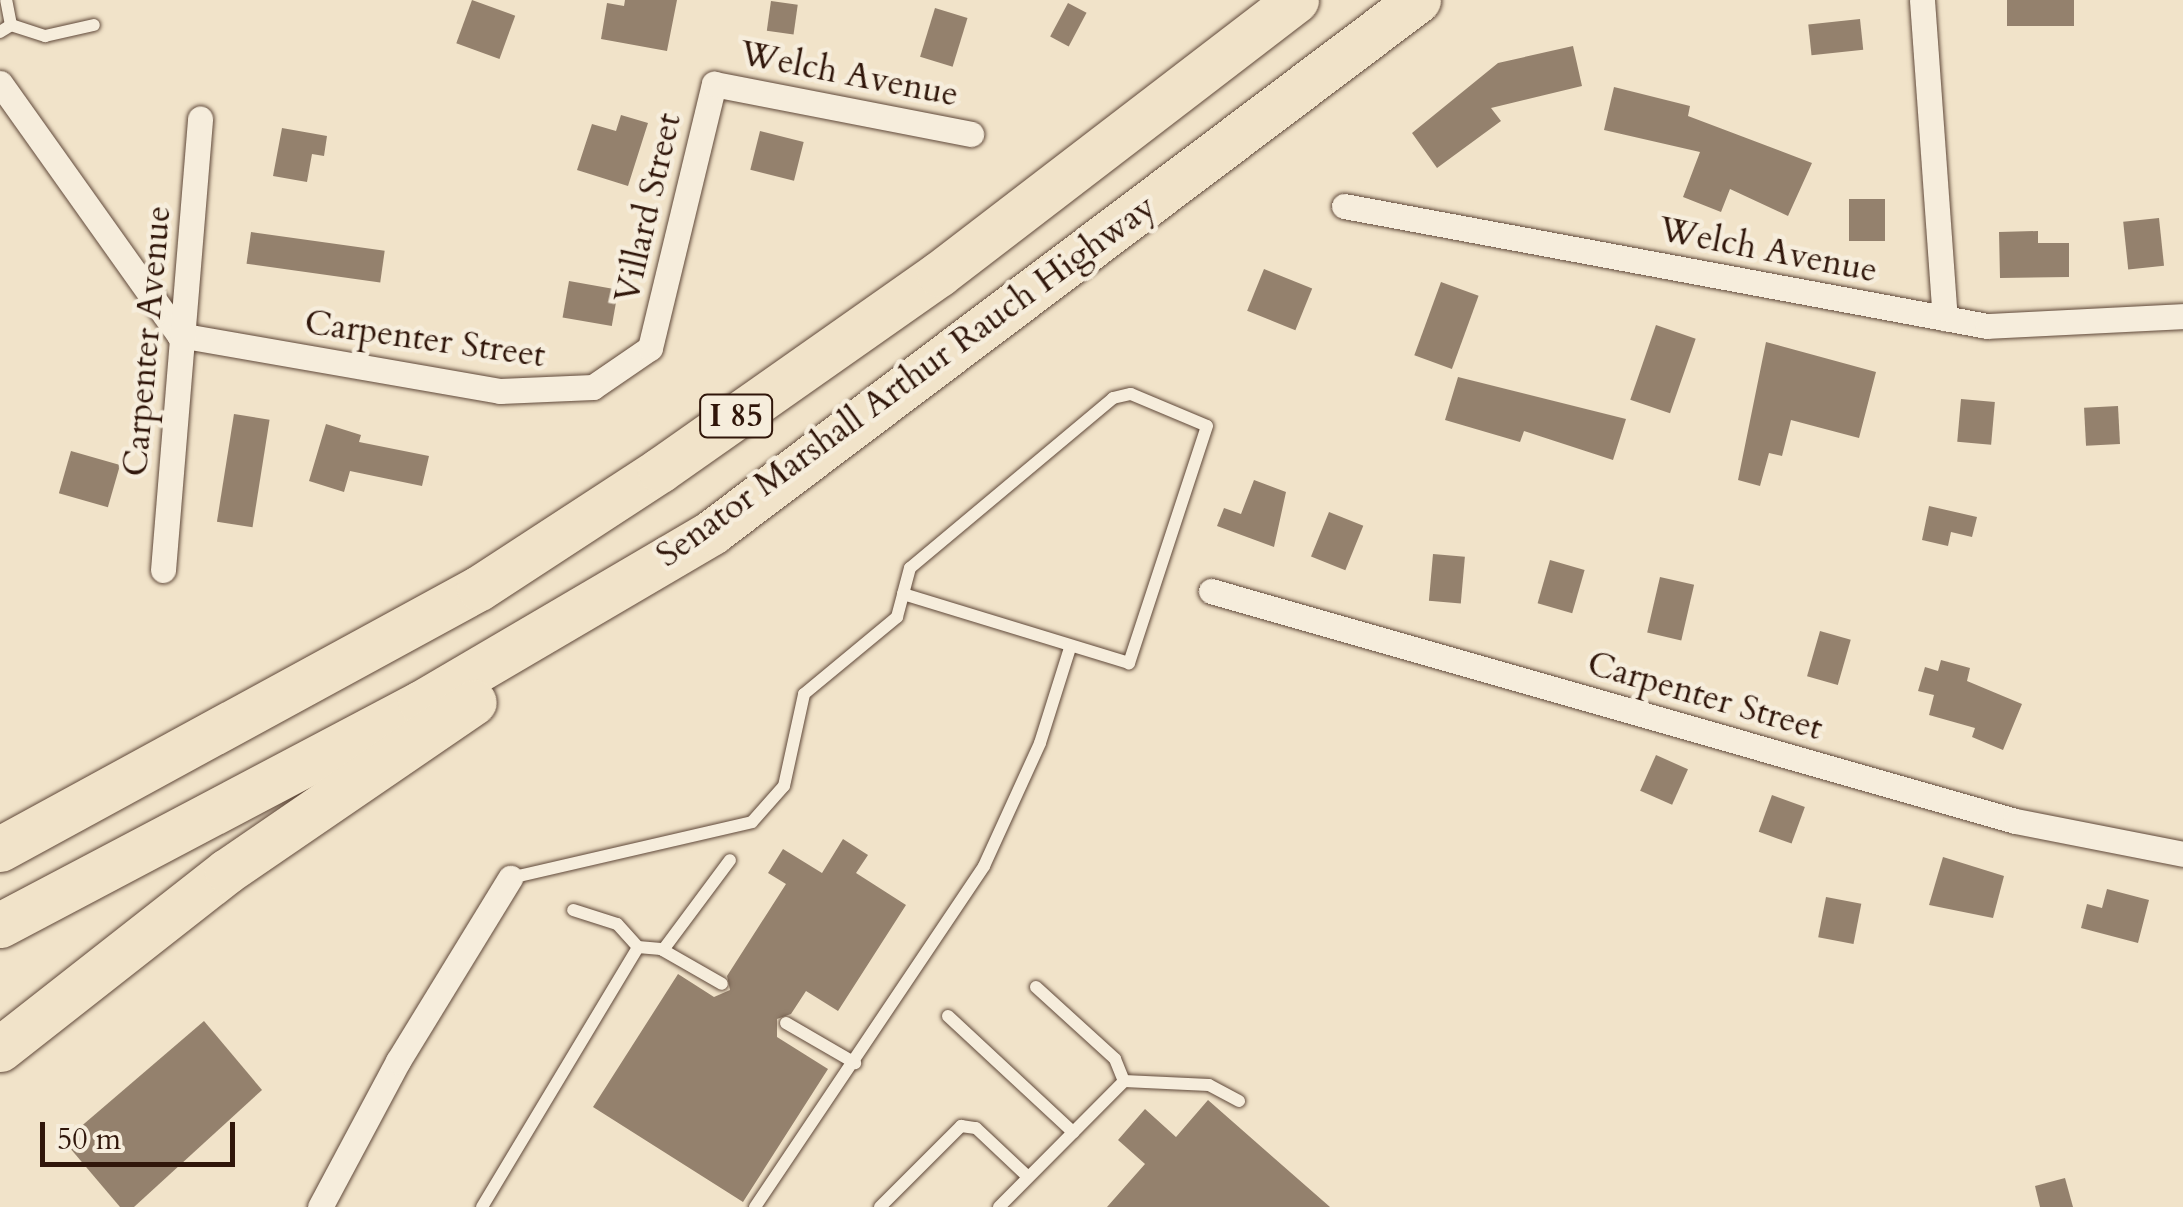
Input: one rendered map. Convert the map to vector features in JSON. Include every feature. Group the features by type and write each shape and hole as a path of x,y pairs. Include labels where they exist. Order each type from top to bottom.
{"highway":[{"name":"Senator Marshall Arthur Rauch Highway","path":"0,850 479,588 660,470 939,274 1296,0"},
{"name":"Senator Marshall Arthur Rauch Highway","path":"0,925 406,712 712,532 1418,0"},
{"path":"0,1049 227,872 712,532"},
{"path":"0,816 86,782 139,776"}],"street":[{"path":"1922,0 1945,318"},
{"path":"0,83 179,335"},
{"name":"Welch Avenue","path":"714,84 971,134"},
{"name":"Villard Street","path":"650,348 714,84"},
{"name":"Carpenter Avenue","path":"162,570 200,119"},
{"name":"Welch Avenue","path":"1344,206 1945,318 2077,326 2183,316"},
{"name":"Carpenter Street","path":"179,335 520,392 593,386 650,348"},
{"name":"Carpenter Street","path":"1211,591 2016,821 2183,854"},
{"path":"320,1207 398,1061 510,878"}],"lane":[{"path":"6,0 5,28 45,36 94,25"},
{"path":"510,878 752,822 784,786 804,694 897,617 903,594 910,568 1113,398 1131,394 1199,419 1206,447 1129,663 903,594"},
{"path":"755,1207 855,1063 1010,817 1070,648"},
{"path":"663,950 730,860"},
{"path":"573,910 617,924 638,948 663,950 722,984"},
{"path":"482,1207 628,976 638,948"},
{"path":"1036,987 1115,1060 1124,1081"},
{"path":"948,1016 1073,1132"},
{"path":"786,1023 855,1063"},
{"path":"999,1207 1124,1081 1209,1085 1239,1101"},
{"path":"880,1207 961,1126 976,1128 1028,1177"}],"building":[{"path":"472,0 515,16 499,59 456,43"},
{"path":"625,0 677,0 667,51 601,39 607,3 624,6"},
{"path":"2007,0 2074,0 2074,26 2007,26"},
{"path":"771,1 798,5 794,34 767,31"},
{"path":"1068,3 1087,13 1069,46 1050,37"},
{"path":"935,8 968,18 953,67 920,57"},
{"path":"1860,19 1863,50 1812,55 1808,24"},
{"path":"1573,46 1582,86 1491,108 1501,121 1437,168 1412,133 1498,63"},
{"path":"1614,87 1690,106 1688,116 1812,163 1788,216 1730,189 1721,212 1683,197 1700,152 1604,130"},
{"path":"621,115 648,123 628,186 577,170 592,124 616,131"},
{"path":"282,128 327,136 324,156 312,154 307,182 273,176"},
{"path":"760,131 804,142 794,181 750,170"},
{"path":"1849,199 1885,199 1885,241 1849,241"},
{"path":"2159,218 2164,266 2128,270 2123,222"},
{"path":"2038,231 2038,243 2069,243 2069,277 2000,278 1999,232"},
{"path":"251,232 385,251 380,282 247,264"},
{"path":"1264,269 1312,288 1295,330 1247,311"},
{"path":"569,281 618,290 612,326 563,317"},
{"path":"1441,282 1479,296 1452,369 1414,355"},
{"path":"1656,325 1696,339 1670,413 1630,400"},
{"path":"1766,342 1876,372 1859,438 1791,420 1782,456 1769,453 1760,486 1738,480"},
{"path":"1458,377 1626,419 1613,460 1524,431 1520,442 1445,420"},
{"path":"1961,399 1995,402 1991,445 1957,442"},
{"path":"2118,406 2120,444 2086,446 2084,408"},
{"path":"234,414 270,420 253,527 217,522"},
{"path":"326,424 361,435 359,442 429,456 422,486 350,471 344,492 309,481"},
{"path":"71,451 120,465 108,507 59,493"},
{"path":"1254,480 1286,492 1274,547 1217,526 1224,508 1241,514"},
{"path":"1929,506 1977,517 1972,537 1951,532 1948,546 1922,540"},
{"path":"1329,512 1363,526 1345,570 1311,557"},
{"path":"1433,554 1465,557 1461,604 1429,601"},
{"path":"1550,560 1585,570 1572,613 1538,603"},
{"path":"1660,577 1694,585 1681,640 1647,633"},
{"path":"1820,631 1851,640 1838,685 1807,676"},
{"path":"1941,660 1970,668 1967,681 2022,704 2003,750 1972,737 1975,728 1929,715 1934,695 1918,691 1925,667 1938,671"},
{"path":"1656,755 1688,769 1672,805 1640,791"},
{"path":"1772,795 1805,807 1792,844 1759,832"},
{"path":"843,839 868,855 856,873 906,905 838,1011 806,991 791,1014 777,1019 777,1037 828,1069 743,1202 593,1107 678,974 714,997 730,990 727,976 786,884 768,873 783,849 822,873"},
{"path":"1943,857 2004,876 1993,918 1929,905"},
{"path":"2107,889 2149,900 2138,943 2081,928 2087,904 2102,908"},
{"path":"1826,897 1861,904 1854,944 1818,937"},
{"path":"204,1021 262,1090 134,1207 120,1207 64,1141"},
{"path":"1208,1100 1330,1207 1107,1207 1145,1164 1118,1140 1145,1109 1176,1137"},
{"path":"2065,1178 2073,1207 2040,1207 2035,1186"}]}
